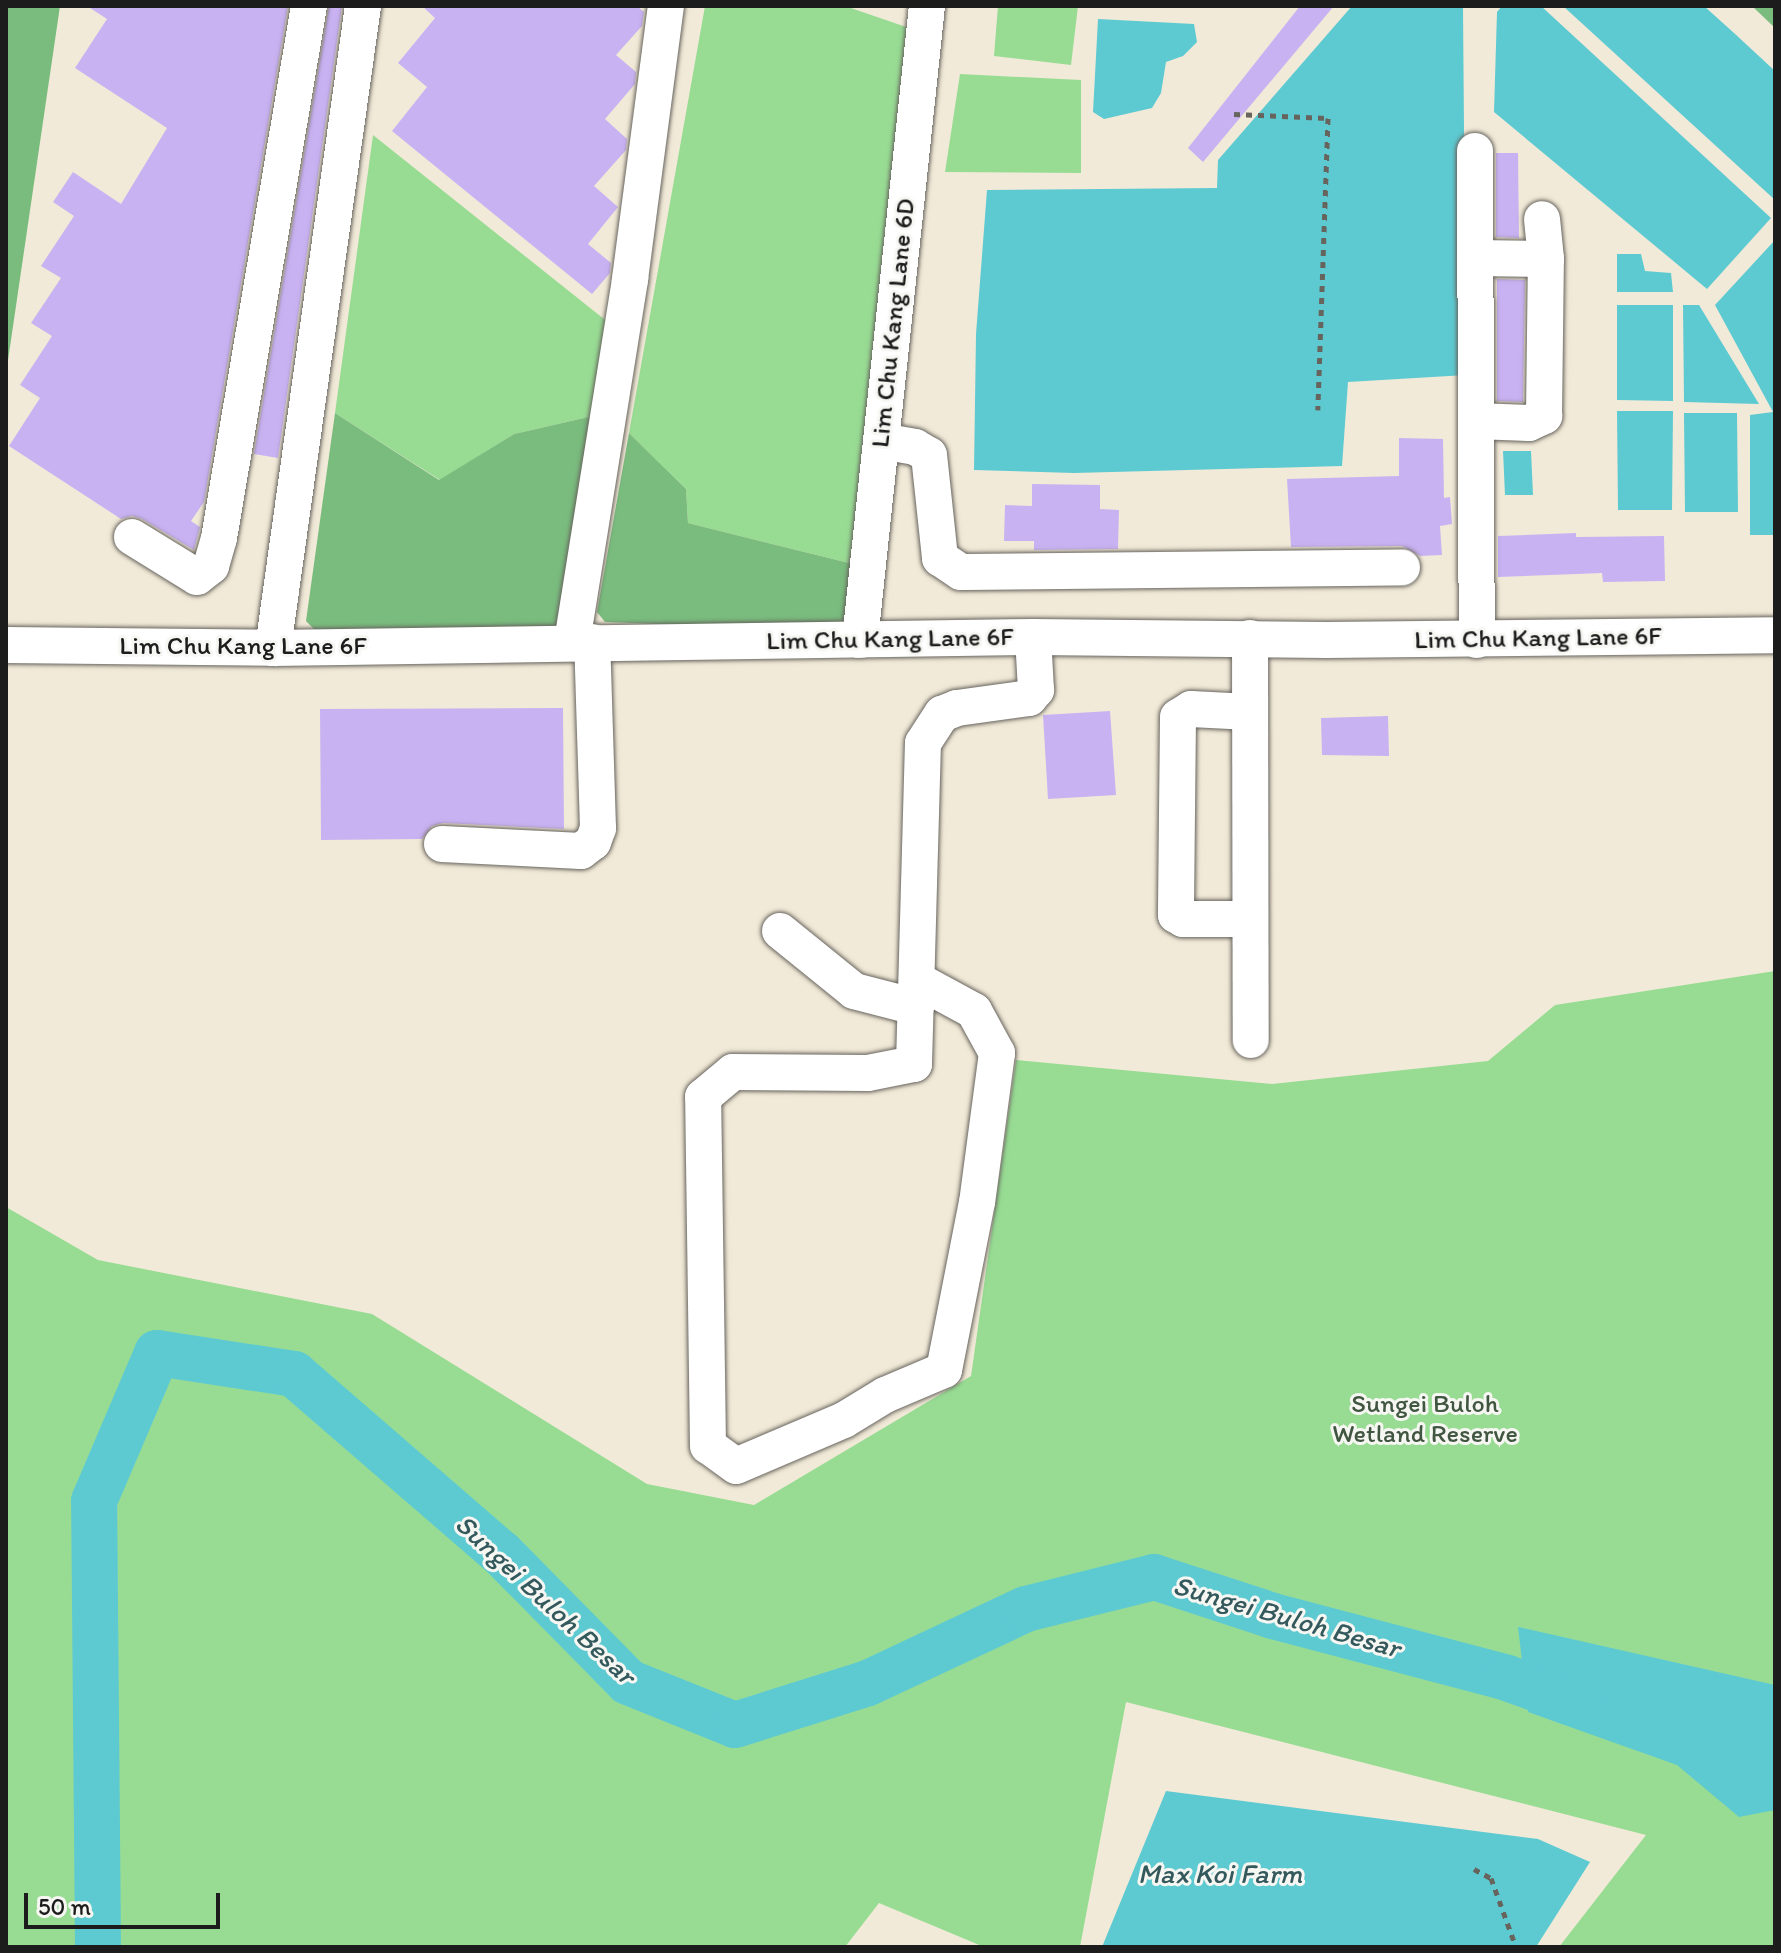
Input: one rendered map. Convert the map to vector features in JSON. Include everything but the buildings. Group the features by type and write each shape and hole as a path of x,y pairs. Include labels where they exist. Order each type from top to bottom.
{"street":[{"path":"132,537 197,577 211,566 219,538 309,6"},
{"path":"273,648 363,6"},
{"path":"442,844 581,851 593,842 598,828 582,642 666,6"},
{"name":"Lim Chu Kang Lane 6D","path":"860,640 927,6"},
{"path":"1475,151 1477,640"},
{"path":"1476,421 1529,423 1544,416 1546,259 1542,219"},
{"path":"1475,258 1546,259"},
{"path":"881,441 915,447 929,455 940,558 961,572 1402,567"},
{"name":"Lim Chu Kang Lane 6F","path":"6,645 273,648 1033,637 1477,640 1775,635"},
{"path":"780,931 854,991 917,994 974,1011 997,1053 977,1202 944,1370 885,1395 844,1420 736,1466 708,1446 703,1097 733,1072 868,1073 914,1064 917,994 923,743 942,714 949,711 1029,698 1036,690 1033,637"},
{"path":"1250,638 1251,1040"},
{"path":"1250,712 1191,709 1178,717 1176,915 1183,919 1250,919"}],"path":[{"path":"1234,114 1328,118 1318,410"},
{"path":"1474,1869 1491,1878 1518,1943 1516,1947"}],"green space":[{"path":"6,6 60,6 6,374"},
{"path":"705,6 845,6 912,29 857,565 688,523 686,489 629,433"},
{"path":"998,6 1078,6 1071,65 994,56"},
{"path":"1752,6 1775,6 1775,28"},
{"path":"960,74 1081,80 1081,173 945,172"},
{"path":"373,135 609,323 593,416 514,434 440,480 335,413"},
{"path":"335,413 439,480 514,434 593,416 555,640 320,635 306,621"},
{"path":"629,433 686,489 688,523 857,565 851,620 842,631 605,622 597,612"},
{"name":"Sungei Buloh Wetland Reserve","path":"1775,971 1775,1947 1559,1947 1646,1835 1126,1702 1080,1947 984,1947 879,1903 845,1947 6,1947 6,1207 98,1260 372,1314 647,1484 754,1505 971,1376 1016,1060 1272,1084 1488,1061 1555,1005"}],"water":[{"path":"1352,6 1463,6 1466,375 1348,382 1342,466 1074,473 974,470 976,334 987,190 1217,188 1218,160"},
{"path":"1502,6 1541,6 1771,218 1707,289 1494,112 1497,12"},
{"path":"1563,6 1704,6 1734,33 1775,71 1775,200"},
{"path":"1098,19 1194,24 1197,42 1183,56 1166,62 1161,93 1152,108 1104,119 1093,112"},
{"path":"1775,240 1775,535 1750,535 1750,415 1773,412 1715,305"},
{"path":"1617,254 1641,254 1645,271 1671,273 1673,292 1617,292"},
{"path":"1617,305 1673,305 1673,401 1617,400"},
{"path":"1683,305 1699,305 1759,404 1684,402"},
{"path":"1617,411 1673,411 1672,510 1618,510"},
{"path":"1684,413 1737,413 1738,512 1685,512"},
{"path":"1503,451 1531,451 1533,495 1505,495"},
{"path":"1518,1627 1775,1685 1775,1810 1739,1817 1677,1765 1528,1712"},
{"name":"Max Koi Farm","path":"1166,1791 1538,1839 1590,1862 1536,1947 1102,1947"}],"waterway":[{"name":"Sungei Buloh Besar","path":"98,1947 94,1501 157,1353 294,1374 501,1553 628,1682 735,1725 868,1683 1026,1609 1154,1577 1273,1616 1507,1678 1583,1705"}]}
